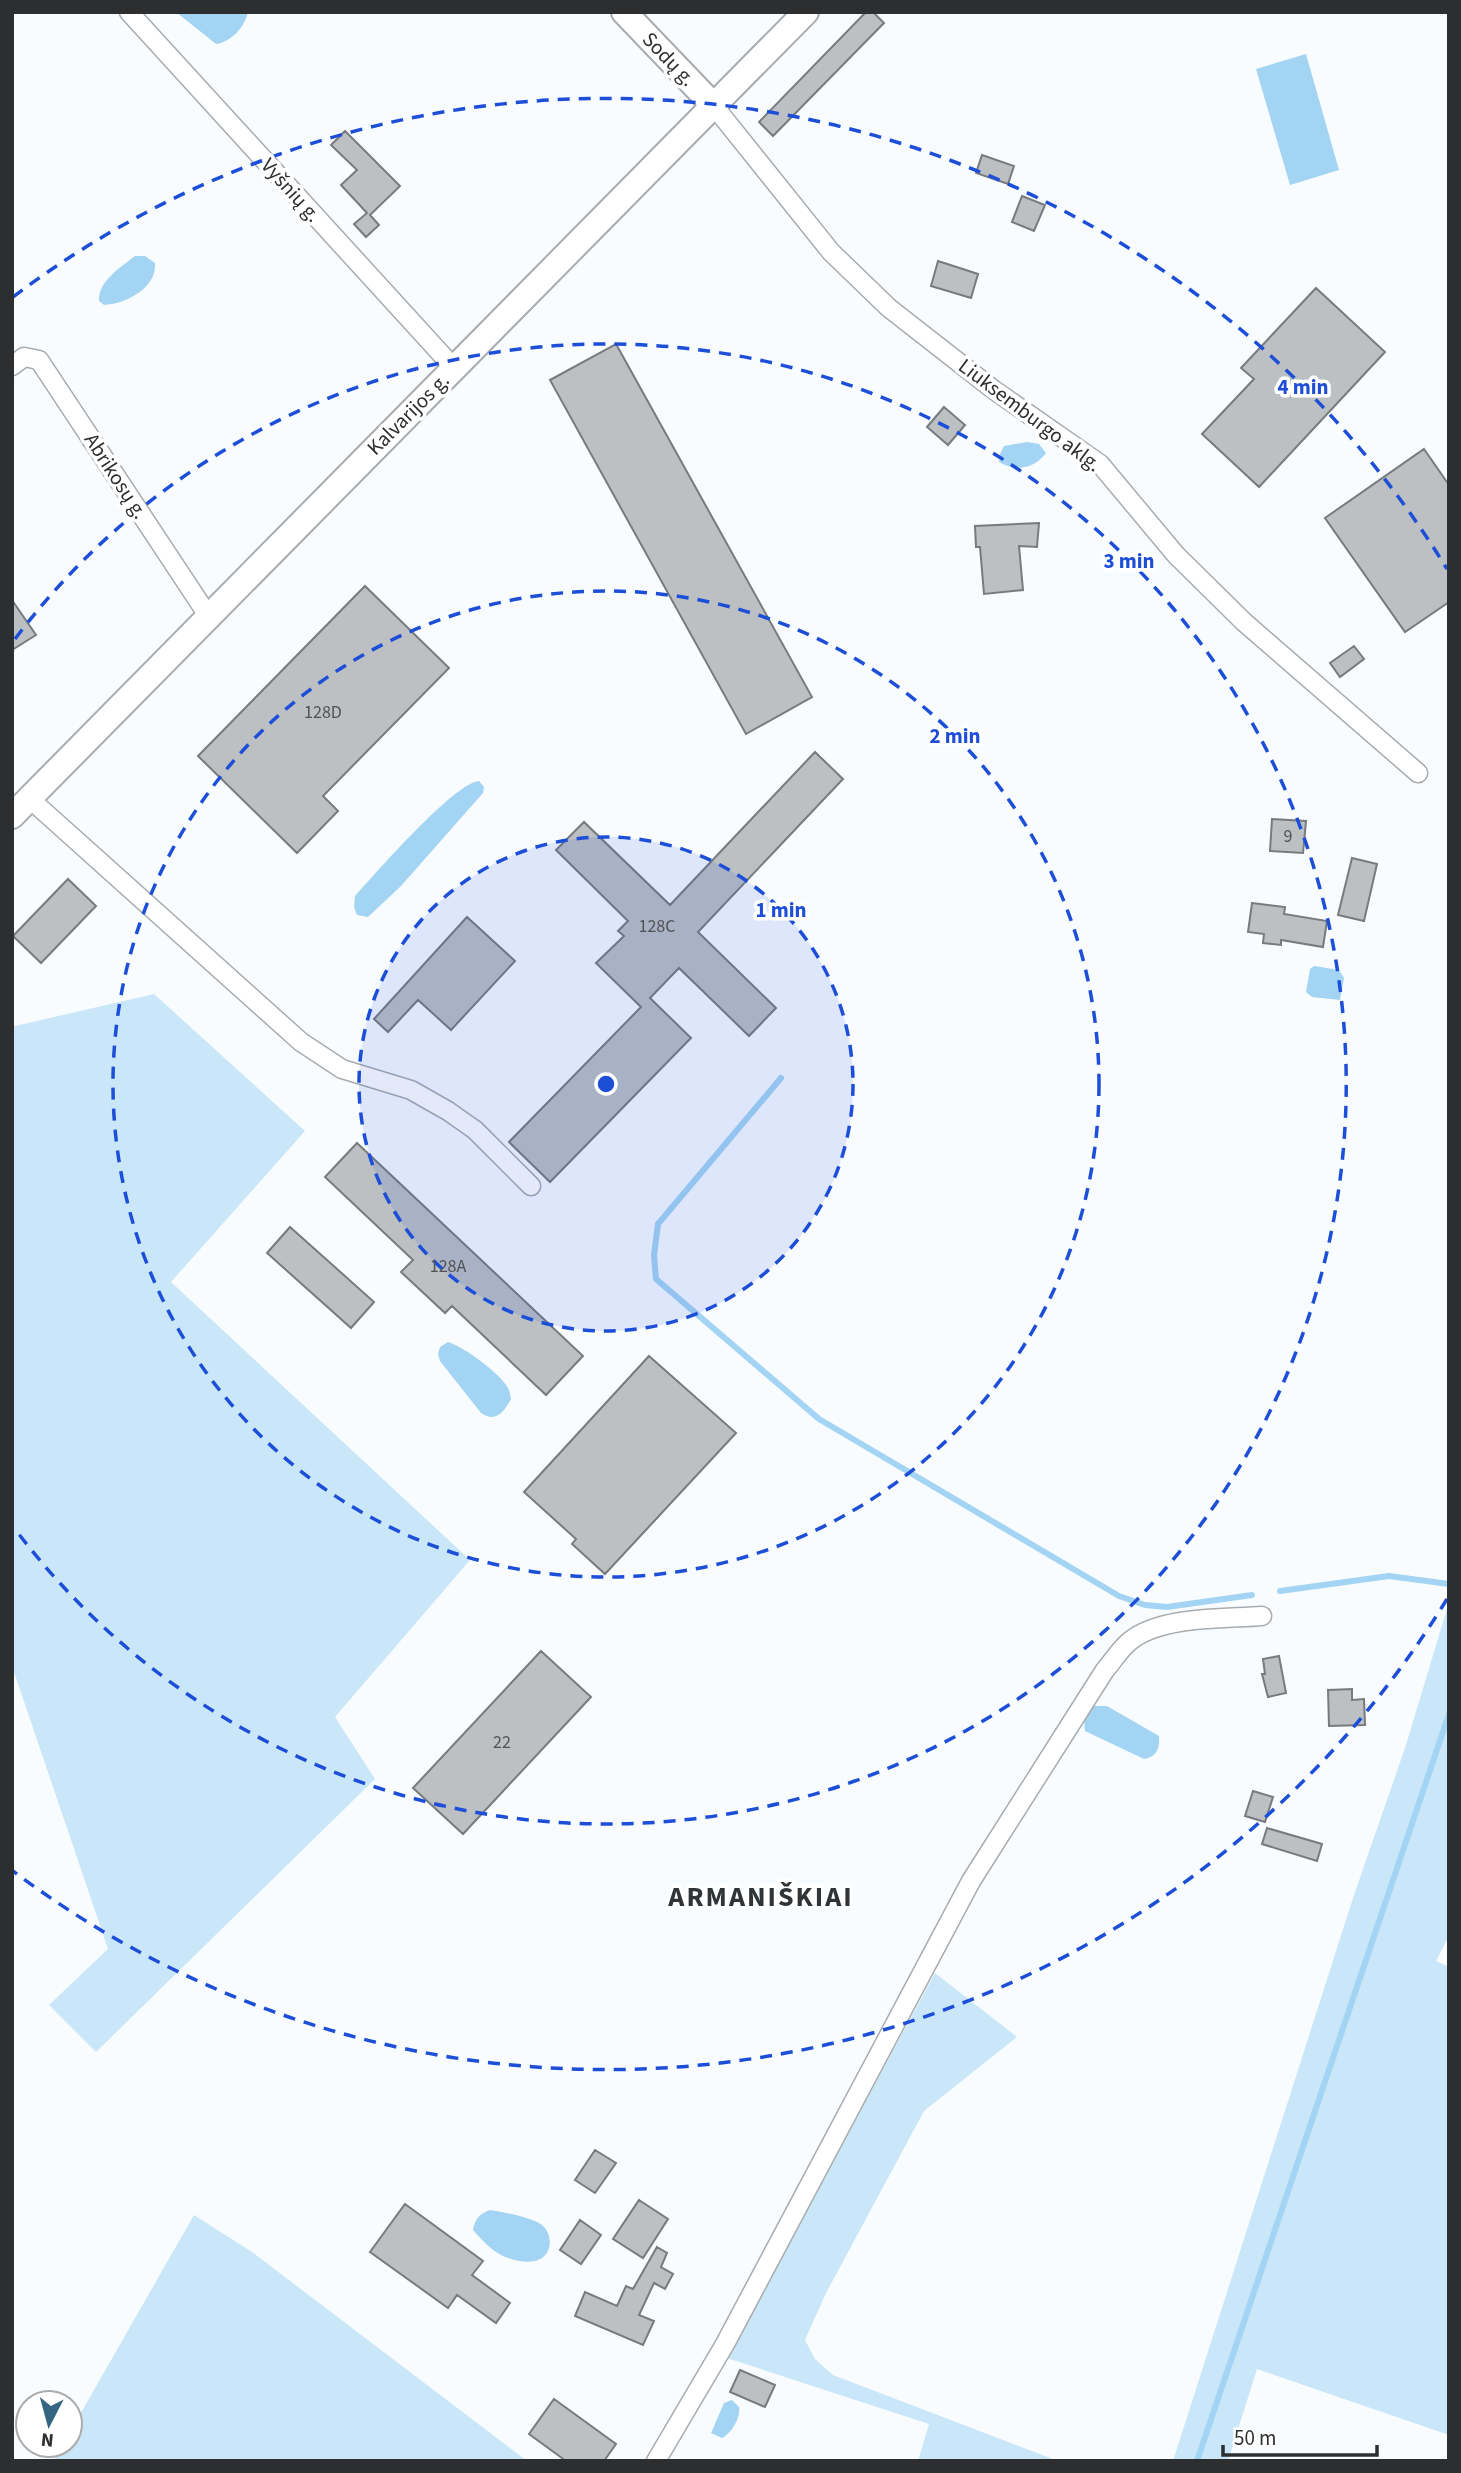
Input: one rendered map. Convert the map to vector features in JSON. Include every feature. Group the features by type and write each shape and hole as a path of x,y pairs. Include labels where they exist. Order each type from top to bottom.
{"main road":[{"name":"Sodų g.","path":"624,12 714,106"},
{"name":"Kalvarijos g.","path":"12,816 806,12"}],"street":[{"name":"Vyšnių g.","path":"129,12 454,368"},
{"name":"Liuksemburgo aklg.","path":"714,106 831,252 889,308 993,390 1100,464 1176,555 1244,622 1418,773"},
{"name":"Abrikosų g.","path":"12,366 24,357 39,360 209,617"},
{"path":"30,799 301,1042 342,1069 411,1090 448,1111 475,1130 531,1186"},
{"path":"656,2461 725,2344 971,1881 1105,1670 1130,1641 1154,1629 1185,1622 1262,1616"}],"shaded area":[{"path":"176,12 248,12 236,33 216,44"},
{"path":"1306,54 1339,170 1290,185 1256,69"},
{"path":"135,256 145,256 155,263 151,280 130,298 104,305 99,301 102,287 111,275"},
{"path":"1027,442 1039,444 1046,453 1036,463 1018,468 999,462 1004,446"},
{"path":"479,781 484,787 483,793 401,886 368,917 357,915 354,907 355,896 434,812 467,786"},
{"path":"1314,966 1339,970 1344,978 1340,1000 1312,997 1306,992 1310,969"},
{"path":"154,994 305,1131 171,1282 470,1560 335,1717 375,1779 96,2052 49,2005 108,1949 12,1666 12,1023 15,1026"},
{"path":"448,1342 481,1361 498,1375 509,1389 511,1399 499,1415 491,1417 481,1413 440,1361 440,1347"},
{"path":"1449,1602 1449,1936 1436,1961 1449,1967 1449,2435 1257,2369 1228,2461 1173,2461 1353,1898 1406,1745"},
{"path":"1093,1706 1107,1706 1159,1736 1155,1754 1144,1759 1085,1731 1086,1717"},
{"path":"935,1973 1017,2037 924,2111 826,2293 805,2340 815,2359 833,2375 1058,2461 918,2461 929,2424 727,2358"},
{"path":"490,2210 524,2217 542,2225 550,2239 547,2254 538,2260 525,2261 505,2257 494,2250 473,2230 478,2217"},
{"path":"194,2215 252,2252 527,2461 54,2461 84,2459 84,2408"},
{"path":"732,2400 739,2407 739,2415 732,2429 722,2438 711,2433 724,2403"}],"building":[{"path":"866,12 873,12 884,23 773,136 759,122"},
{"path":"345,131 400,186 370,215 379,225 366,237 354,224 367,213 341,185 357,170 331,145"},
{"path":"982,155 1014,166 1008,184 976,173"},
{"path":"1022,196 1045,205 1034,231 1012,222"},
{"path":"938,261 978,274 971,298 931,286"},
{"path":"1316,288 1385,352 1259,487 1202,434 1254,379 1241,368"},
{"path":"616,344 812,697 746,734 550,380"},
{"path":"944,407 965,425 948,445 927,427"},
{"path":"1424,449 1449,485 1449,602 1405,632 1325,518"},
{"path":"1039,523 1037,547 1019,546 1023,590 984,594 980,547 976,547 975,526"},
{"path":"365,586 449,668 323,796 338,811 297,853 198,756"},
{"path":"12,600 36,635 12,650"},
{"path":"1354,646 1364,659 1340,677 1330,663"},
{"path":"815,752 843,779 698,932 776,1008 749,1036 679,968 650,998 691,1038 550,1182 509,1142 641,1007 596,963 624,936 618,931 628,921 556,850 584,822 670,905"},
{"path":"1272,819 1306,821 1303,853 1270,851"},
{"path":"1352,858 1377,864 1364,921 1338,915"},
{"path":"68,879 96,906 41,963 13,936"},
{"path":"1252,903 1285,907 1284,914 1327,921 1323,947 1281,940 1281,945 1263,943 1264,934 1248,932"},
{"path":"467,917 515,961 451,1030 418,1000 388,1032 374,1019"},
{"path":"357,1143 583,1356 546,1395 452,1306 445,1313 401,1272 413,1260 325,1177"},
{"path":"290,1227 374,1302 351,1328 267,1253"},
{"path":"649,1356 736,1433 605,1574 572,1544 576,1539 524,1492"},
{"path":"541,1651 591,1697 463,1834 413,1788"},
{"path":"1279,1656 1286,1693 1268,1697 1262,1674 1265,1674 1263,1659"},
{"path":"1352,1689 1352,1700 1364,1699 1365,1725 1329,1726 1328,1690"},
{"path":"1253,1791 1273,1797 1265,1822 1245,1816"},
{"path":"1267,1828 1322,1844 1317,1861 1262,1844"},
{"path":"595,2150 616,2163 595,2193 575,2180"},
{"path":"639,2200 668,2219 643,2258 613,2239"},
{"path":"405,2204 483,2261 472,2275 510,2303 496,2323 457,2295 448,2308 370,2252"},
{"path":"580,2220 601,2235 581,2264 560,2250"},
{"path":"657,2247 667,2253 661,2267 673,2274 665,2289 654,2283 639,2315 654,2321 643,2345 575,2316 585,2292 617,2306 626,2286 633,2289"},
{"path":"740,2370 775,2385 765,2407 730,2392"},
{"path":"554,2399 616,2444 604,2461 566,2461 529,2434"}],"waterway":[{"path":"781,1078 658,1224 654,1255 656,1279 819,1419 1119,1596 1145,1605 1167,1607 1252,1595"},
{"path":"1280,1591 1389,1576 1449,1584"},
{"path":"1197,2461 1449,1714"}],"district":[{"name":"ARMANIŠKIAI","path":"761,1897"}]}
